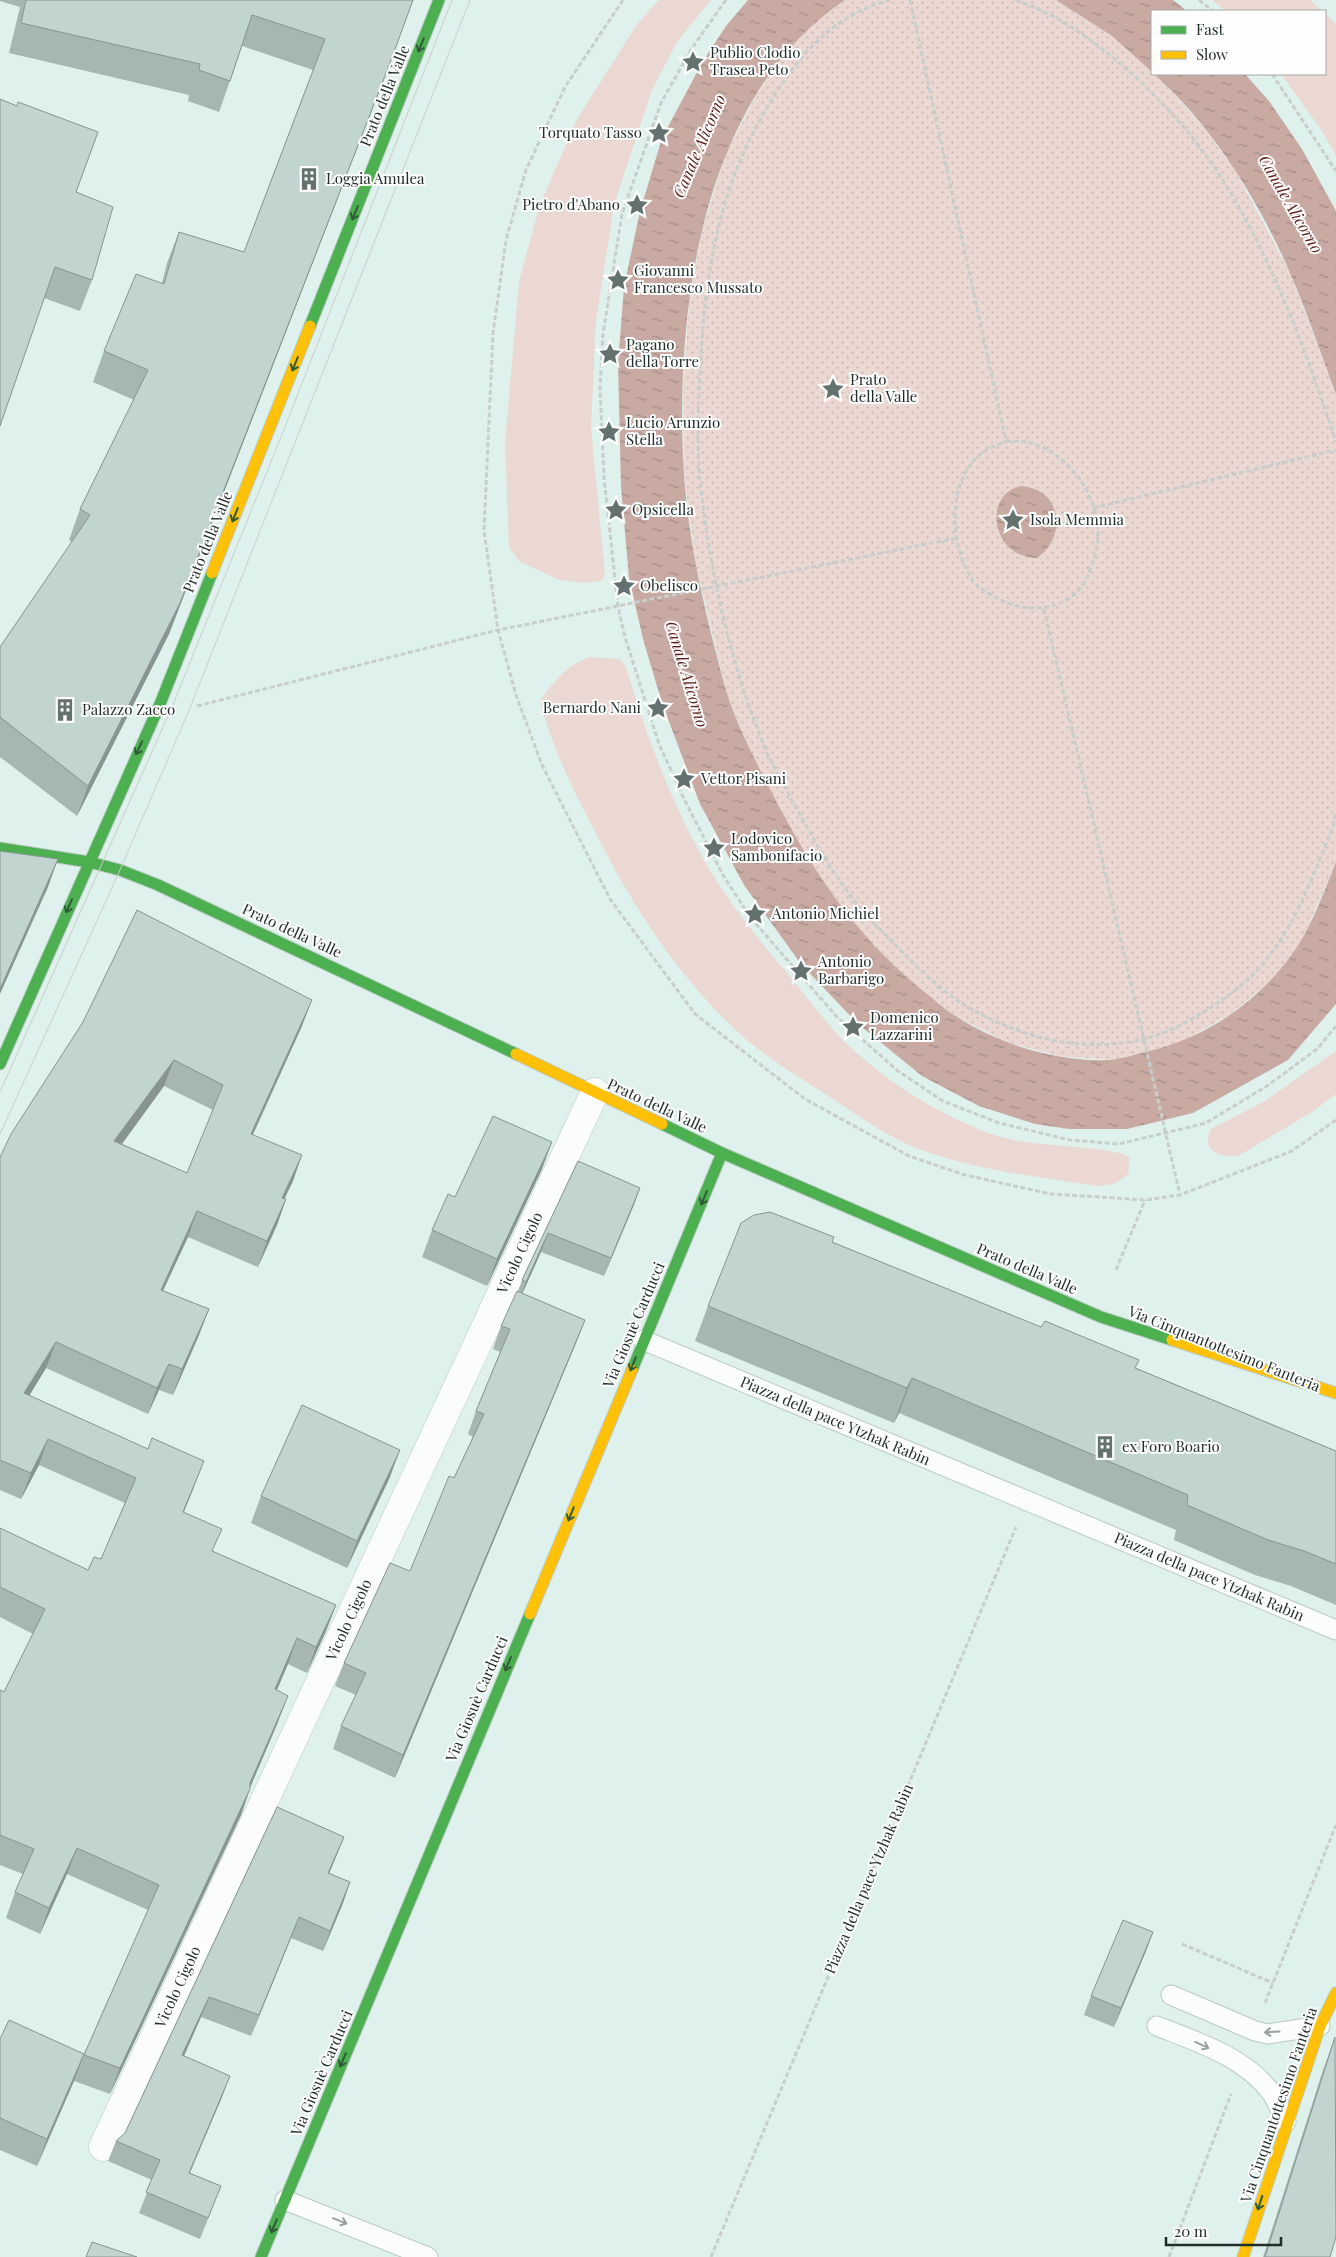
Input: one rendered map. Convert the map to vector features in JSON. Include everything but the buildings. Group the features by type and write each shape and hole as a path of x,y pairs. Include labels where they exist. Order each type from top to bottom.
{"street":[{"name":"Prato della Valle","path":"439,0 160,704 89,862 120,870 214,910 722,1153 1101,1317 1336,1393"},
{"path":"0,848 89,862 0,1064"},
{"name":"Vicolo Cigolo","path":"103,2147 595,1092"},
{"name":"Via Giosuè Carducci","path":"261,2257 722,1153"},
{"name":"Via Cinquantottesimo Fanteria","path":"1101,1317 1273,1385"},
{"name":"Via Cinquantottesimo Fanteria","path":"1243,2257 1286,2122 1320,2026 1336,1993"}],"lane":[{"name":"Piazza della pace Ytzhak Rabin","path":"643,1340 1336,1630"},
{"path":"1171,1995 1254,2031 1268,2034 1320,2026"},
{"path":"1157,2026 1207,2047 1251,2070 1271,2092 1286,2122"},
{"path":"285,2200 428,2257"}],"path":[{"path":"623,0 565,87 526,170 506,240 493,333 484,530 498,630 516,695 542,765 610,900 695,1014 805,1099 909,1156 965,1175 1051,1194 1145,1200 1180,1195 1292,1151 1336,1120"},
{"path":"726,0 692,48 661,103 622,214 612,265 603,334 601,430 604,478 618,607 625,638 659,744 685,801 723,875 750,917 837,1017 898,1071 943,1101 999,1123 1070,1140 1120,1144 1165,1135 1206,1123 1267,1086 1317,1049 1336,1026"},
{"path":"890,0 858,10 840,21 807,51 768,103 739,161 716,234 705,305 699,388 700,477 717,585 744,695 769,757 816,844 861,909 913,963 962,1003 1012,1028 1059,1042 1106,1046 1143,1039 1174,1029 1220,1003 1260,968 1290,928 1333,827 1336,813"},
{"path":"910,0 1006,441"},
{"path":"1016,0 1057,18 1103,49 1149,92 1188,134 1224,181 1273,278 1336,442"},
{"path":"1199,0 1212,10"},
{"path":"1273,75 1336,171"},
{"path":"1006,441 1027,442 1048,450 1070,467 1085,487 1093,508 1097,532 1095,556 1086,581 1068,599 1044,609 1012,606 989,595 973,581 962,560 957,538 955,512 958,490 966,473 976,458 990,448 1006,441"},
{"path":"1093,508 1336,450"},
{"path":"160,704 190,708 498,630 957,538"},
{"path":"1044,609 1180,1195"},
{"path":"1116,1270 1145,1200"},
{"name":"Piazza della pace Ytzhak Rabin","path":"711,2257 1027,1501"},
{"path":"1264,2007 1336,1825"},
{"path":"1182,1944 1273,1983"},
{"path":"1169,2257 1231,2093"}],"shaded area":[{"path":"659,0 711,0 677,42 652,90 614,205 596,321 591,428 605,574 601,581 585,583 559,580 519,561 509,547 505,443 519,282 539,207 577,119 638,23"},
{"name":"Isola Memmia","path":"845,0 1056,0 1112,36 1151,71 1151,75 1155,75 1162,81 1205,129 1236,172 1290,273 1336,394 1336,862 1303,938 1272,981 1229,1015 1178,1044 1112,1060 1059,1056 1007,1042 955,1016 901,973 849,919 801,849 753,757 728,699 696,564 684,476 683,388 689,304 702,231 726,153 756,96 775,66 796,40 815,22"},
{"path":"1212,0 1310,0 1321,10 1224,10"},
{"path":"1326,15 1336,24 1336,156 1322,131 1282,75 1326,75"},
{"path":"589,657 620,659 626,667 667,785 709,869 751,929 839,1036 889,1079 944,1113 1000,1137 1018,1141 1089,1148 1124,1154 1130,1159 1128,1174 1115,1184 1097,1186 984,1168 919,1149 885,1133 773,1060 739,1033 715,1010 693,985 654,933 619,876 567,775 544,717 540,701 561,675 573,665"},
{"path":"1336,1051 1336,1094 1312,1112 1240,1155 1220,1155 1210,1148 1208,1137 1211,1129 1265,1101"}],"water":[{"name":"Canale Alicorno","path":"748,0 845,0 796,42 757,93 728,151 706,214 692,280 685,347 682,413 684,475 695,561 723,679 733,712 785,818 817,872 835,898 875,946 922,990 954,1015 989,1035 1028,1049 1069,1058 1109,1060 1124,1058 1172,1044 1217,1024 1257,994 1290,957 1312,919 1336,862 1336,1004 1288,1060 1193,1113 1127,1129 1069,1129 1035,1124 979,1106 922,1076 857,1023 801,964 744,885 700,804 662,703 643,639 629,578 621,487 618,363 624,287 640,211 662,138 703,61 726,26"},
{"path":"1056,0 1173,0 1186,10 1151,10 1151,71 1112,36"},
{"name":"Canale Alicorno","path":"1155,75 1246,75 1269,101 1302,149 1336,211 1336,394 1290,273 1264,219 1249,192 1215,141 1176,95"},
{"path":"1021,486 1035,489 1045,495 1052,504 1056,515 1053,538 1047,549 1037,558 1022,555 1010,548 1001,537 997,525 997,512 1001,501 1009,491"}],"tram line":[{"path":"0,1092 172,707 283,432 452,0"},
{"path":"0,1134 120,870 190,708 470,0"}],"traffic: fast":[{"path":"310,326 439,0"},
{"path":"0,1064 160,704 212,573"},
{"path":"0,848 89,862 120,870 158,885 516,1054"},
{"path":"662,1124 722,1153 1101,1317 1172,1340"},
{"path":"632,1370 722,1153"},
{"path":"261,2257 530,1614"}],"traffic: slow":[{"path":"212,573 310,326"},
{"path":"516,1054 662,1124"},
{"path":"1172,1340 1336,1393"},
{"path":"530,1614 632,1370"},
{"path":"1243,2257 1320,2026 1336,1993"}],"place":[{"name":"Publio Clodio Trasea Peto","path":"693,62"},
{"name":"Torquato Tasso","path":"659,133"},
{"name":"Loggia Amulea","path":"309,179"},
{"name":"Pietro d'Abano","path":"637,205"},
{"name":"Giovanni Francesco Mussato","path":"618,280"},
{"name":"Pagano della Torre","path":"610,354"},
{"name":"Prato della Valle","path":"833,389"},
{"name":"Lucio Arunzio Stella","path":"609,432"},
{"name":"Opsicella","path":"616,510"},
{"name":"Isola Memmia","path":"1013,520"},
{"name":"Obelisco","path":"624,586"},
{"name":"Bernardo Nani","path":"658,708"},
{"name":"Palazzo Zacco","path":"65,710"},
{"name":"Vettor Pisani","path":"684,779"},
{"name":"Lodovico Sambonifacio","path":"714,848"},
{"name":"Antonio Michiel","path":"755,914"},
{"name":"Antonio Barbarigo","path":"801,971"},
{"name":"Domenico Lazzarini","path":"853,1027"},
{"name":"ex Foro Boario","path":"1105,1447"}]}
